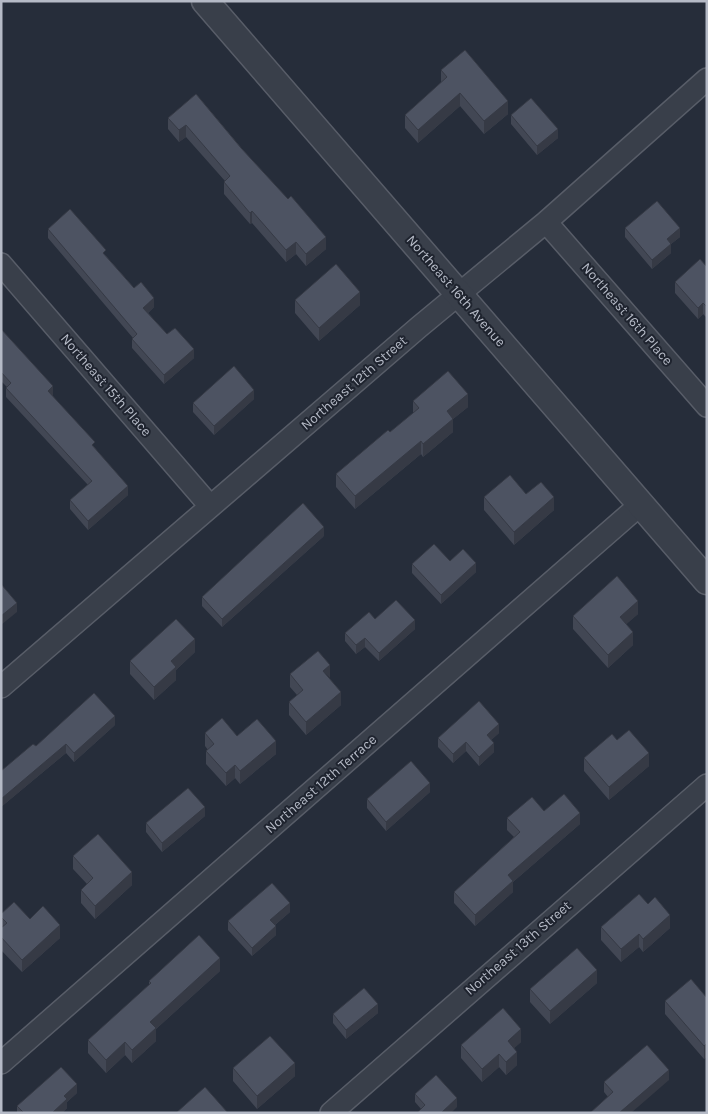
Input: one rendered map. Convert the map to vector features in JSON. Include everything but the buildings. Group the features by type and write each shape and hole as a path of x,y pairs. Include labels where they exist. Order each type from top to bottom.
{"street":[{"name":"Northeast 16th Avenue","path":"205,1 707,581"},
{"name":"Northeast 12th Street","path":"1,687 458,294 546,222 707,79"},
{"name":"Northeast 16th Place","path":"546,222 707,406"},
{"name":"Northeast 15th Place","path":"1,264 210,506"},
{"name":"Northeast 12th Terrace","path":"1,1063 641,504"},
{"name":"Northeast 13th Street","path":"330,1113 707,785"}]}
